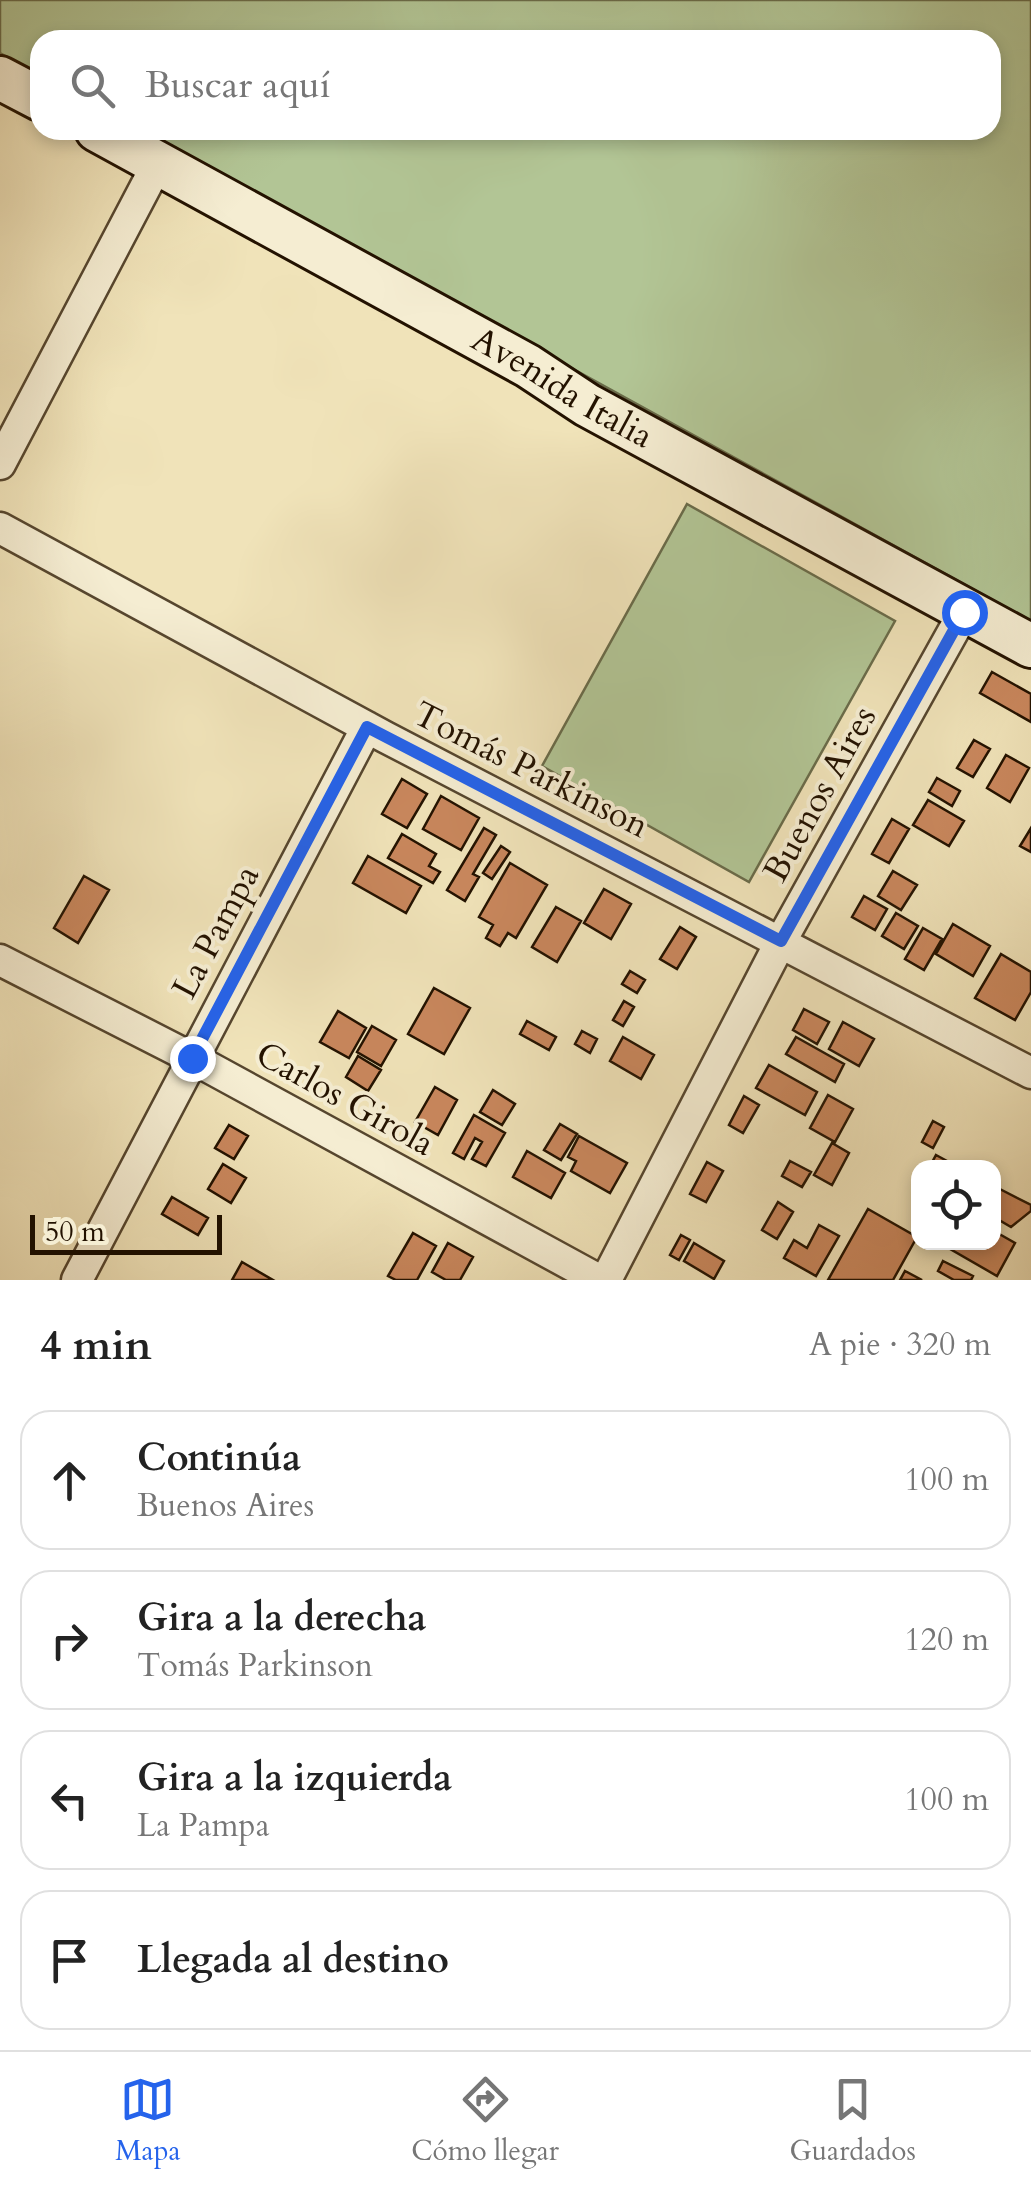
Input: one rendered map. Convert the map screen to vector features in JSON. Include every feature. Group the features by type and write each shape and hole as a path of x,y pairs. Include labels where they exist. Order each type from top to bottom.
{"main road":[{"path":"0,78 30,94"},
{"name":"Avenida Italia","path":"115,140 1031,646"}],"street":[{"path":"0,464 158,164"},
{"name":"Tomás Parkinson","path":"0,528 367,727 1031,1072"},
{"name":"Buenos Aires","path":"603,1280 781,941 964,612"},
{"name":"La Pampa","path":"77,1280 367,727"},
{"name":"Carlos Girola","path":"0,960 192,1058 603,1280"}],"green space":[{"path":"0,0 1031,0 1031,621 157,140 1001,140 1001,30 30,30 30,70 0,53"},
{"path":"687,504 895,621 749,882 542,766"}],"building":[{"path":"992,672 1031,694 1031,722 980,693"},
{"path":"974,740 990,749 973,777 957,768"},
{"path":"1006,755 1029,768 1010,802 987,788"},
{"path":"937,778 960,791 952,806 929,792"},
{"path":"402,779 427,794 407,828 382,814"},
{"path":"441,796 479,818 461,850 423,829"},
{"path":"928,800 964,821 949,846 913,825"},
{"path":"892,819 909,829 889,863 872,854"},
{"path":"484,828 496,835 473,874 479,877 465,901 447,890"},
{"path":"1031,828 1031,852 1020,846"},
{"path":"402,834 436,854 429,866 440,872 433,883 388,858"},
{"path":"501,846 510,852 492,879 483,873"},
{"path":"368,856 421,886 406,913 353,883"},
{"path":"510,863 547,885 516,938 508,933 500,946 486,938 493,925 479,917"},
{"path":"893,871 917,885 901,910 878,896"},
{"path":"84,876 109,890 78,943 54,928"},
{"path":"604,889 631,904 611,939 584,923"},
{"path":"864,896 887,909 875,930 852,917"},
{"path":"556,907 581,921 557,962 532,947"},
{"path":"896,913 918,926 904,949 882,936"},
{"path":"953,924 990,946 973,976 936,954"},
{"path":"680,927 696,937 677,969 660,959"},
{"path":"923,928 942,939 924,970 905,959"},
{"path":"1001,954 1031,972 1031,992 1015,1020 975,998"},
{"path":"630,971 645,980 637,993 622,984"},
{"path":"434,988 470,1008 444,1054 408,1034"},
{"path":"624,1001 634,1007 623,1026 613,1020"},
{"path":"804,1009 829,1022 817,1044 793,1030"},
{"path":"338,1011 366,1028 349,1058 320,1042"},
{"path":"527,1021 556,1037 549,1050 520,1034"},
{"path":"843,1022 874,1039 859,1066 829,1049"},
{"path":"372,1026 396,1040 381,1066 357,1052"},
{"path":"582,1031 597,1039 590,1053 575,1044"},
{"path":"623,1037 654,1055 641,1079 610,1061"},
{"path":"796,1037 844,1064 835,1082 786,1054"},
{"path":"358,1056 381,1070 368,1091 346,1077"},
{"path":"769,1065 817,1092 805,1115 756,1088"},
{"path":"435,1087 457,1100 438,1135 415,1122"},
{"path":"493,1090 515,1104 502,1125 480,1112"},
{"path":"828,1095 853,1109 835,1142 810,1128"},
{"path":"744,1096 759,1105 743,1133 729,1125"},
{"path":"474,1115 505,1133 486,1166 472,1159 482,1142 475,1138 464,1159 453,1153"},
{"path":"933,1121 944,1127 933,1148 922,1142"},
{"path":"560,1124 577,1134 561,1160 544,1150"},
{"path":"229,1125 248,1136 234,1159 215,1148"},
{"path":"579,1136 627,1163 610,1193 571,1171 576,1161 568,1157"},
{"path":"832,1143 849,1153 832,1185 814,1175"},
{"path":"527,1151 565,1173 551,1198 513,1177"},
{"path":"790,1161 811,1172 802,1187 782,1176"},
{"path":"707,1162 723,1171 706,1202 690,1194"},
{"path":"223,1164 246,1178 231,1203 208,1189"},
{"path":"1001,1190 1031,1205 1031,1211 1011,1227 1001,1221"},
{"path":"172,1197 208,1218 198,1235 162,1214"},
{"path":"778,1202 793,1212 777,1239 762,1230"},
{"path":"868,1209 911,1234 911,1248 893,1280 828,1280"},
{"path":"819,1225 839,1236 816,1276 784,1258 794,1240 807,1248"},
{"path":"413,1233 436,1246 417,1280 396,1280 388,1276"},
{"path":"681,1235 690,1240 679,1260 670,1255"},
{"path":"1001,1235 1015,1243 997,1276 952,1250 1001,1250"},
{"path":"448,1243 473,1257 460,1280 446,1280 432,1272"},
{"path":"694,1243 724,1261 714,1279 684,1261"},
{"path":"943,1261 973,1276 971,1280 954,1280 938,1271"},
{"path":"242,1262 273,1280 232,1280"},
{"path":"905,1271 922,1280 900,1280"}],"route":[{"path":"192,1058 367,727 781,941 964,612"}]}
